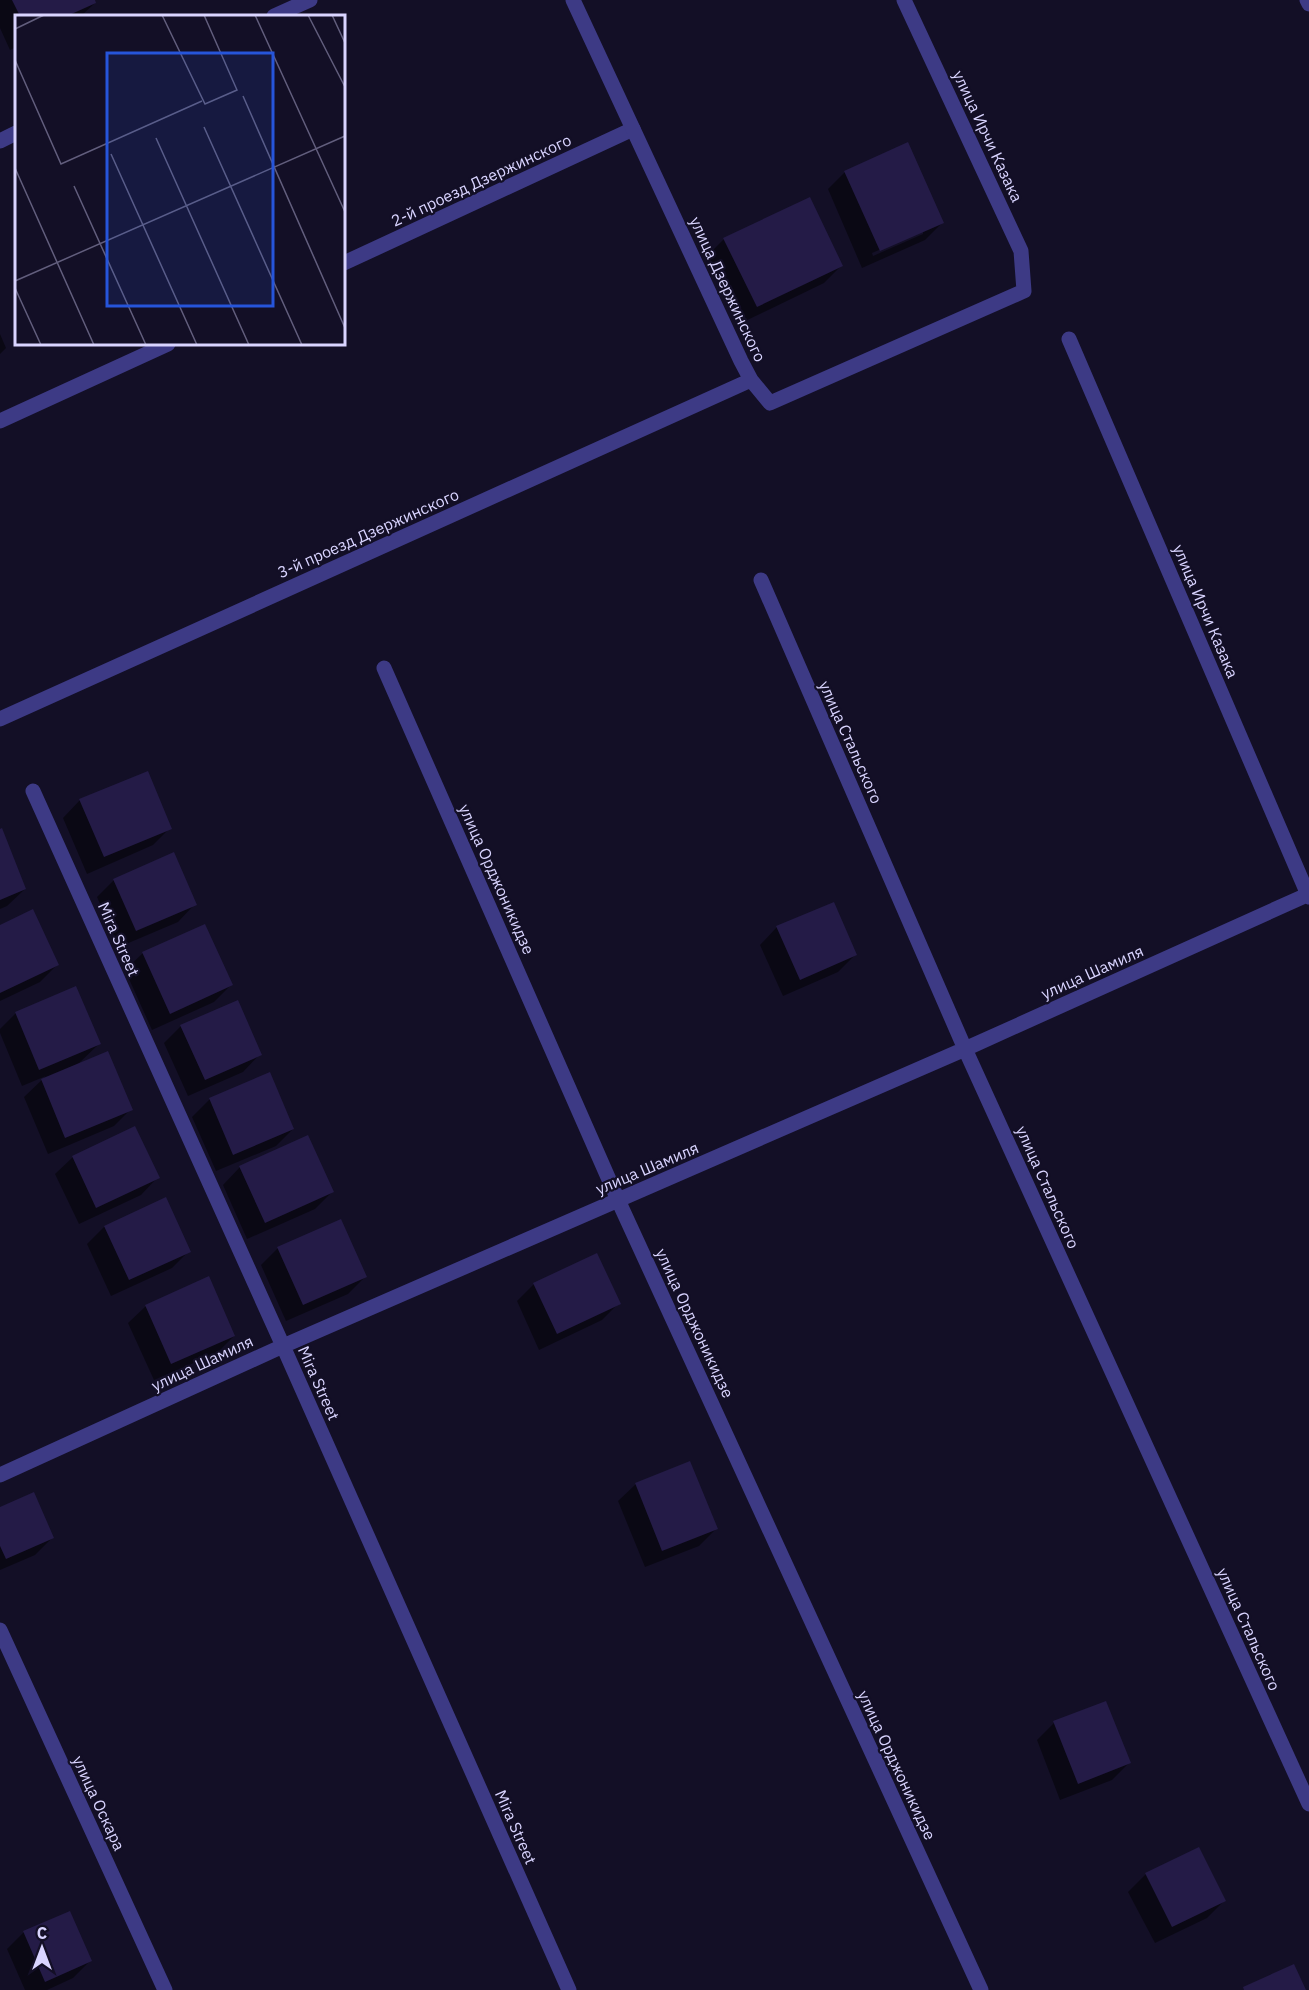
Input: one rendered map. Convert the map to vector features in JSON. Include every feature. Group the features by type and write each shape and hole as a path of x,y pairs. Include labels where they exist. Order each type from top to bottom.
{"street":[{"path":"276,15 310,0"},
{"name":"улица Дзержинского","path":"573,0 751,380 770,403 1024,291"},
{"name":"улица Ирчи Казака","path":"904,0 1021,251 1024,291"},
{"path":"1307,0 1309,4"},
{"name":"2-й проезд Дзержинского","path":"345,263 633,129"},
{"path":"0,141 15,134"},
{"name":"улица Ирчи Казака","path":"1069,339 1309,895"},
{"path":"0,421 166,345"},
{"name":"3-й проезд Дзержинского","path":"0,718 751,380"},
{"name":"улица Стальского","path":"761,580 965,1049 1309,1804"},
{"name":"улица Орджоникидзе","path":"384,668 618,1200 981,1990"},
{"name":"Mira Street","path":"33,791 569,1990"},
{"name":"улица Шамиля","path":"0,1475 283,1346 965,1049 1309,895"},
{"name":"улица Оскара","path":"0,1630 165,1990"}],"building":[{"path":"12,0 95,0 96,3 69,15 20,15"},
{"path":"908,142 944,223 880,251 844,171"},
{"path":"810,197 843,266 757,307 723,238"},
{"path":"148,771 172,829 104,857 79,799"},
{"path":"2,828 26,889 0,900 0,829"},
{"path":"174,852 197,905 136,931 113,879"},
{"path":"834,902 857,955 800,980 776,926"},
{"path":"33,909 59,965 0,993 0,925"},
{"path":"205,924 233,985 170,1014 142,952"},
{"path":"76,986 101,1044 39,1070 15,1012"},
{"path":"238,1000 262,1055 205,1080 180,1025"},
{"path":"108,1051 133,1110 65,1138 41,1079"},
{"path":"270,1072 294,1129 233,1155 209,1098"},
{"path":"135,1126 160,1178 96,1208 72,1156"},
{"path":"308,1135 334,1192 265,1223 239,1166"},
{"path":"166,1197 191,1252 129,1280 104,1226"},
{"path":"341,1219 367,1277 303,1305 277,1247"},
{"path":"597,1253 621,1304 557,1334 533,1283"},
{"path":"209,1276 235,1336 171,1364 145,1305"},
{"path":"690,1461 718,1529 662,1551 635,1483"},
{"path":"34,1492 54,1538 6,1559 0,1546 0,1507"},
{"path":"1106,1701 1131,1763 1078,1784 1053,1721"},
{"path":"1199,1847 1226,1901 1172,1927 1145,1873"},
{"path":"70,1911 92,1961 45,1982 23,1931"},
{"path":"1294,1964 1306,1990 1244,1990 1243,1987"}]}
